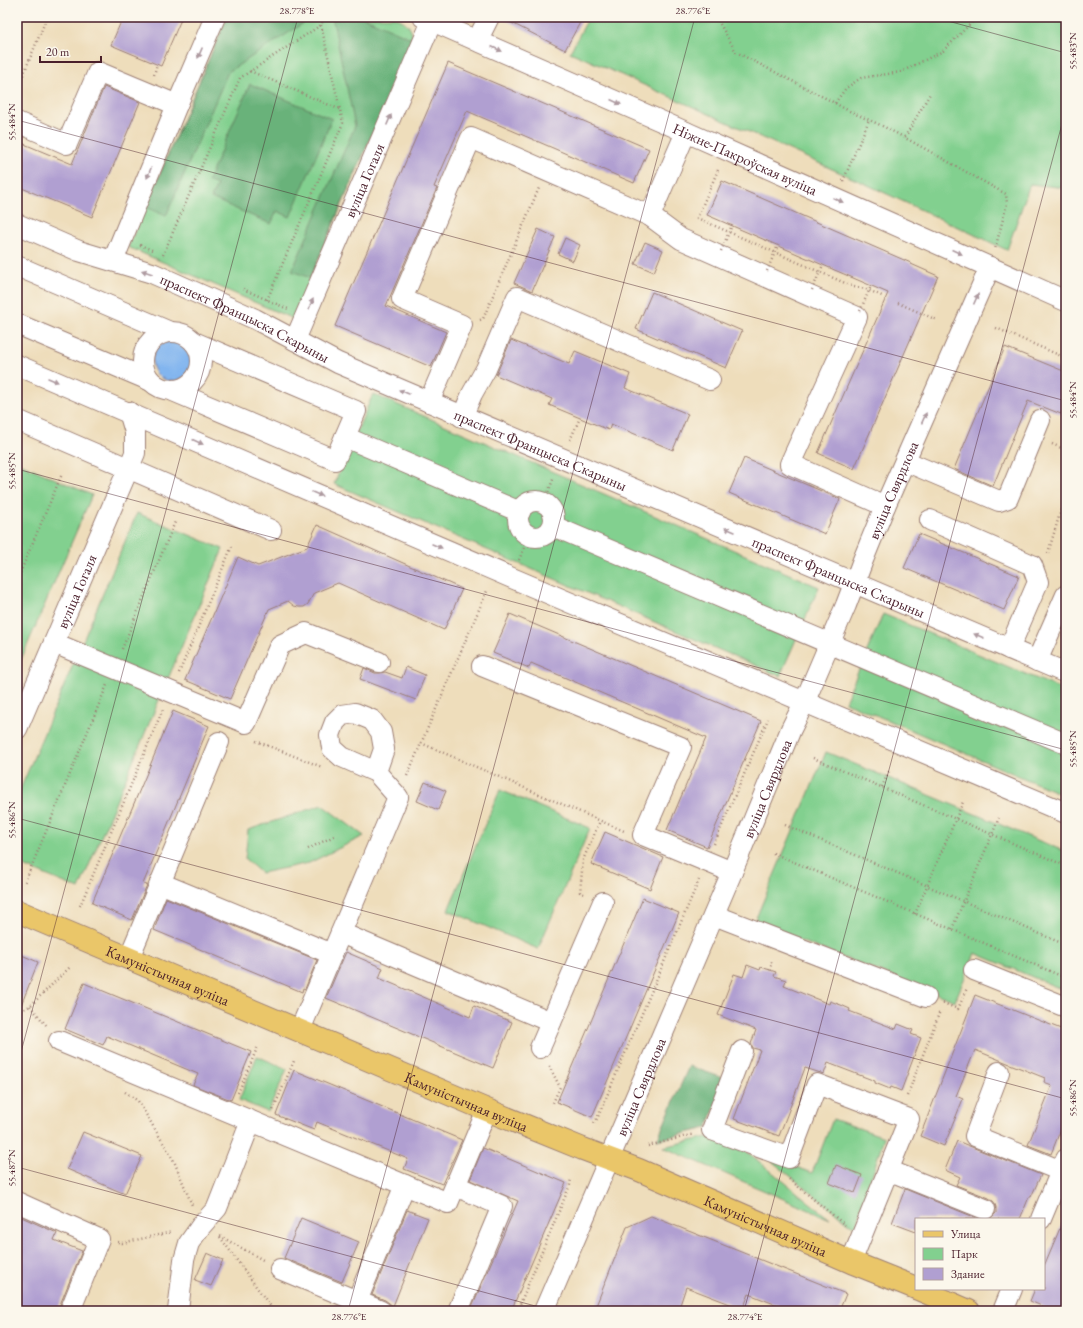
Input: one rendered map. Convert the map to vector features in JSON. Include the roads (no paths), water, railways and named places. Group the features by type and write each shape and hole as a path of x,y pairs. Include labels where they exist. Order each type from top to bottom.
{"main road":[{"name":"Камуністычная вуліца","path":"17,911 487,1110 583,1150 638,1170 915,1288"},
{"name":"Камуністычная вуліца","path":"919,1290 945,1306 969,1311"}],"street":[{"path":"113,261 215,17"},
{"path":"477,41 489,17"},
{"name":"Ніжне-Пакроўская вуліца","path":"427,19 1066,301"},
{"name":"вуліца Гогаля","path":"295,340 427,19"},
{"path":"17,122 67,144 98,72 177,105"},
{"path":"650,216 686,132"},
{"path":"429,402 462,325 402,299 471,138 650,216 681,239 857,318 790,464 885,506"},
{"name":"праспект Францыска Скарыны","path":"17,224 79,251 152,273 255,319 338,363 1066,673"},
{"path":"17,266 170,332 183,334 194,342 356,411 335,460 173,391 160,388 149,380 17,324"},
{"name":"вуліца Свярдлова","path":"544,1311 714,915 791,729 830,643 885,506 990,267"},
{"path":"462,417 472,394 486,369 517,297 710,380"},
{"path":"149,380 144,372 142,361 144,349 151,340 160,334 170,332"},
{"path":"173,391 183,389 192,382 199,373 201,362 199,350 194,342"},
{"path":"17,365 804,703 1066,813"},
{"name":"вуліца Гогаля","path":"17,729 131,461 135,432 129,412"},
{"path":"17,420 131,461 271,530"},
{"path":"905,461 999,501 1008,498 1040,420"},
{"name":"вуліца Гогаля","path":"131,461 151,439 169,430"},
{"path":"345,437 520,512 518,518 519,524 529,536 540,537 546,535 553,526 1066,744"},
{"path":"930,520 1032,565 1038,582 1009,649"},
{"path":"1038,661 1066,595"},
{"path":"54,643 246,722 280,645 306,633 379,662"},
{"path":"482,666 682,747 643,835 732,872"},
{"path":"129,958 219,742"},
{"path":"300,1030 398,797 376,772"},
{"path":"160,883 332,954"},
{"path":"540,1048 603,902"},
{"path":"714,915 935,1000"},
{"path":"341,933 551,1022"},
{"path":"974,970 1066,1007"},
{"path":"59,1041 448,1203 487,1110"},
{"path":"742,1051 712,1130 789,1158 817,1084 909,1119 851,1262"},
{"path":"999,1072 975,1136 1064,1168 1041,1218"},
{"path":"178,1311 184,1260 189,1243 216,1208 258,1124"},
{"path":"888,1170 985,1209"},
{"path":"357,1301 404,1185"},
{"path":"456,1186 502,1206 458,1311"},
{"path":"17,1202 99,1239 70,1311"},
{"path":"280,1269 381,1311"},
{"path":"1003,1311 1012,1290"}],"water":[{"path":"176,341 183,344 189,350 192,361 191,369 183,378 176,381 168,381 161,378 153,369 152,357 155,350 164,342"}]}
